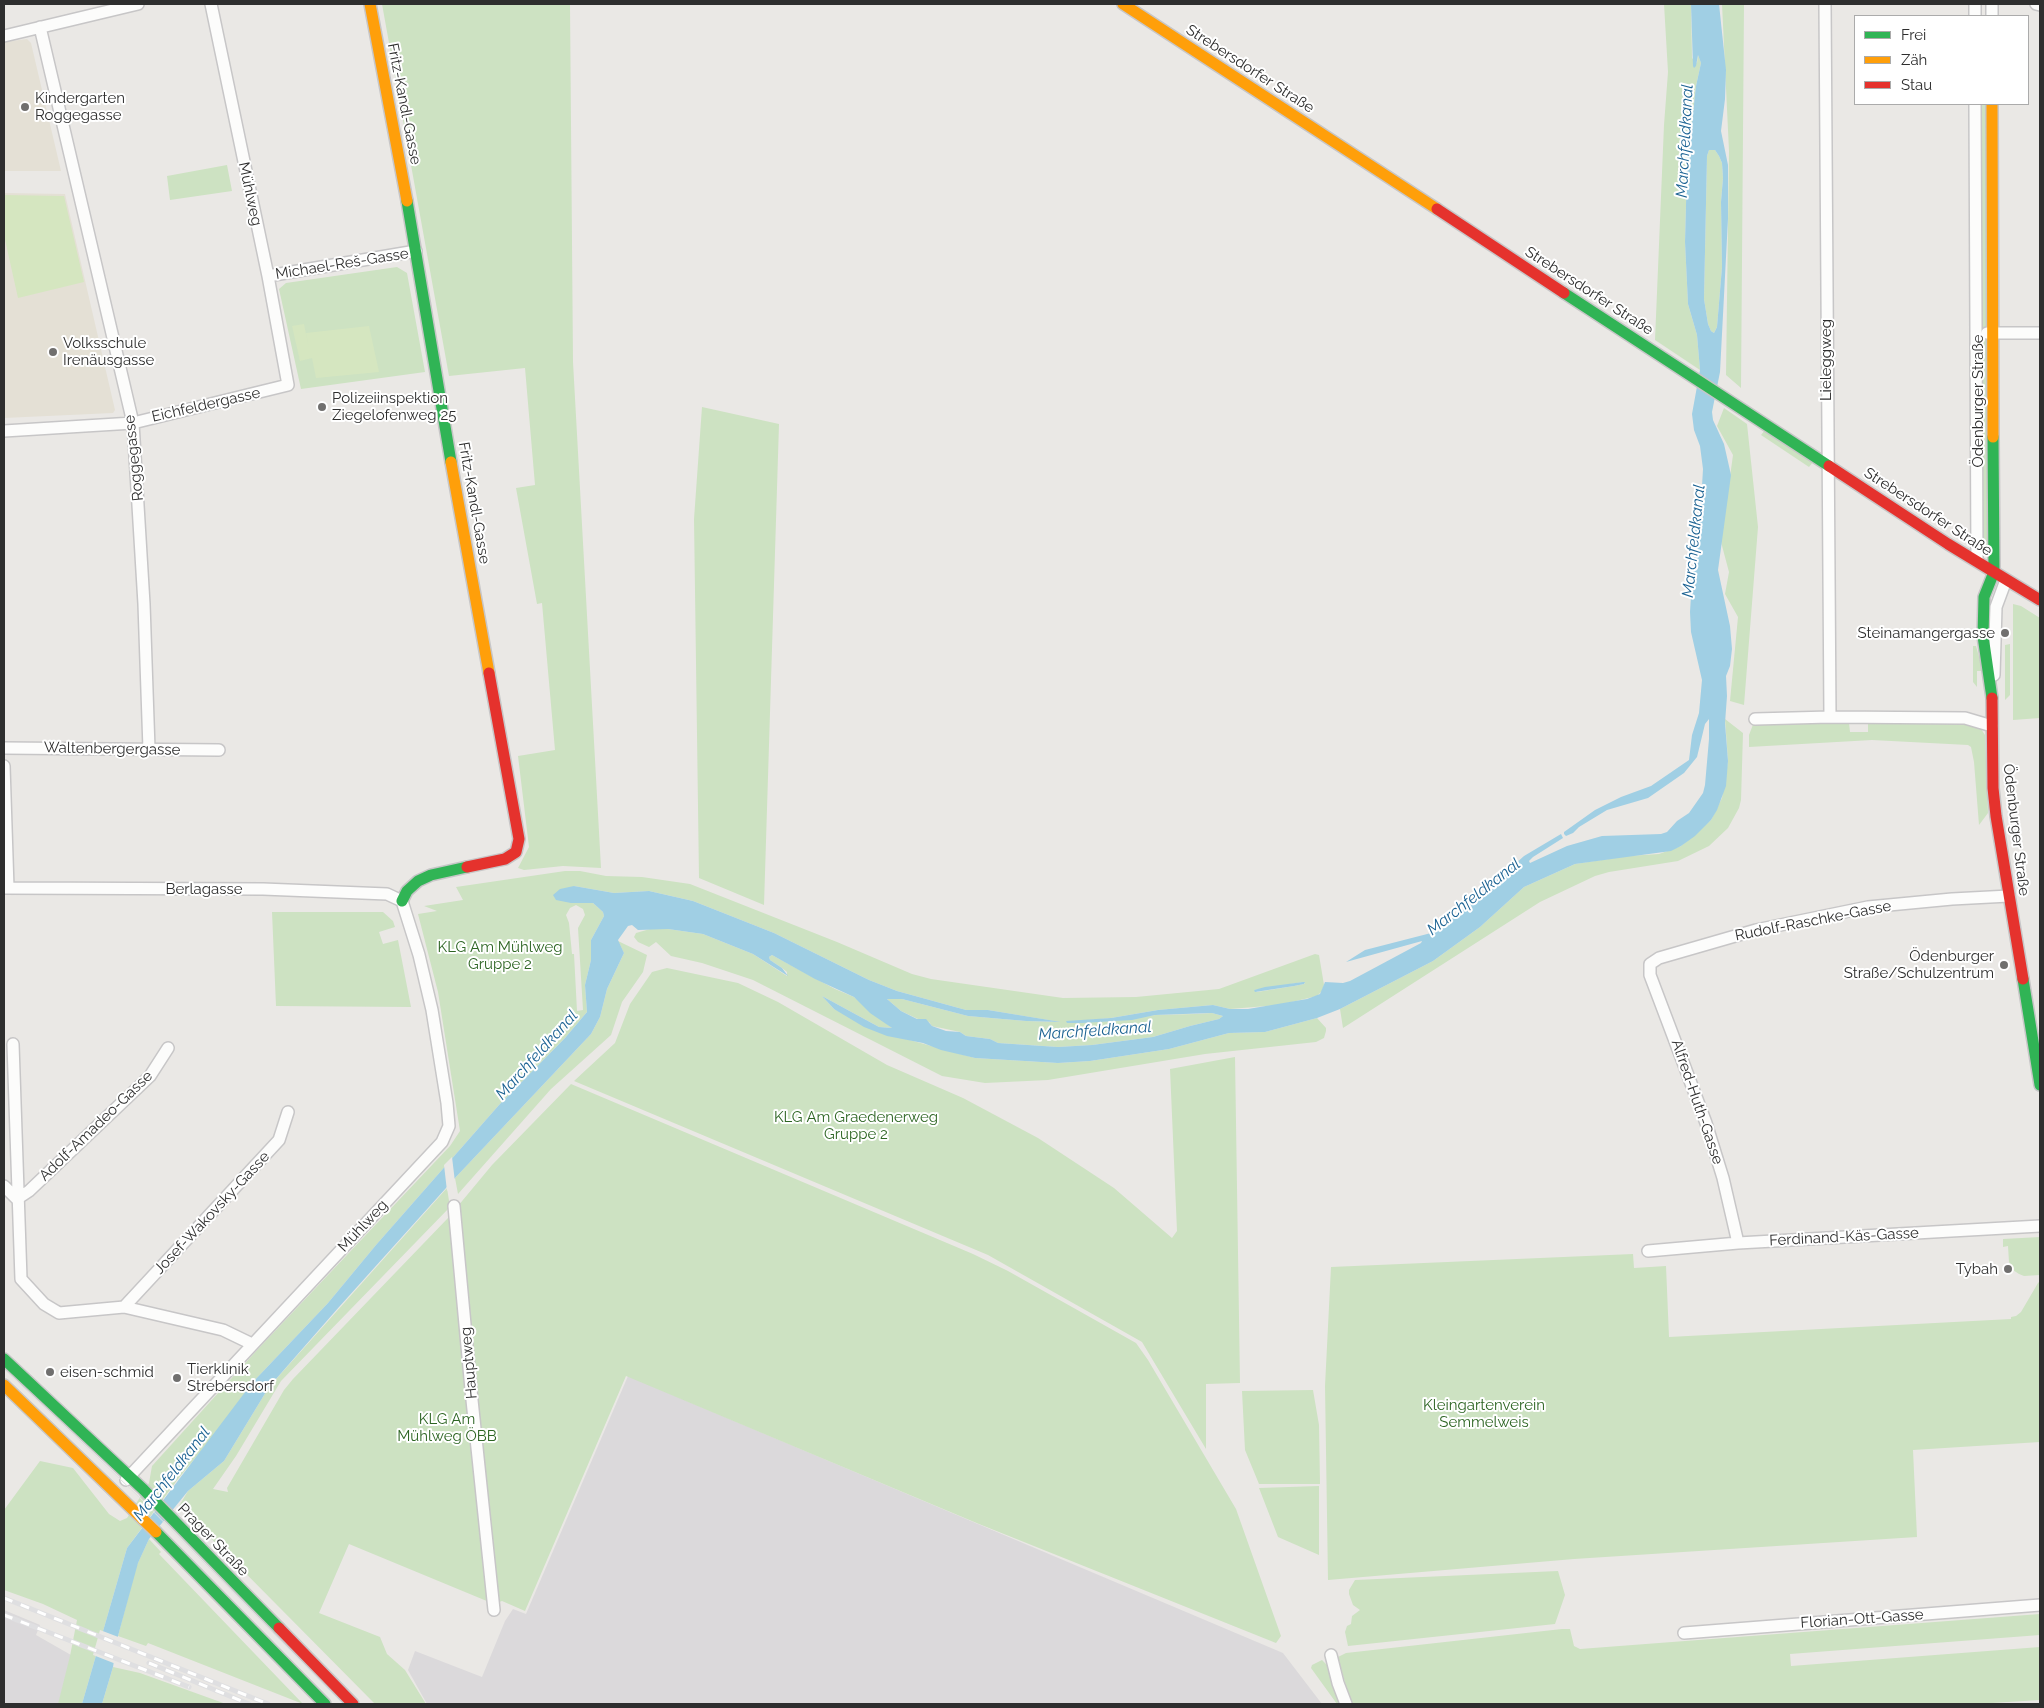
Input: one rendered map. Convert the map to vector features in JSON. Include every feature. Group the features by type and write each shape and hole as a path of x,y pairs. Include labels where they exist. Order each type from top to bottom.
{"street":[{"path":"4,23 5,35 138,4"},
{"name":"Mühlweg","path":"211,4 268,276 288,386"},
{"name":"Fritz-Kandl-Gasse","path":"370,4 416,251 435,374 519,839 516,852 506,858 431,875 418,881 402,900"},
{"name":"Strebersdorfer Straße","path":"1123,4 1740,408 2040,600"},
{"name":"Lieleggweg","path":"1825,4 1830,717"},
{"path":"2036,4 2040,5"},
{"name":"Roggegasse","path":"40,27 133,422 144,604 149,749"},
{"name":"Ödenburger Straße","path":"1975,105 1977,561"},
{"name":"Ödenburger Straße","path":"1992,105 1994,572 1984,597 1983,606 1983,636 1992,696"},
{"name":"Michael-Reš-Gasse","path":"268,276 416,251"},
{"path":"1976,333 2040,333"},
{"name":"Eichfeldergasse","path":"4,431 133,422 288,386"},
{"name":"Ödenburger Straße","path":"2006,580 1996,607 1992,696 1993,788 2009,896 2035,1022 2040,1085"},
{"path":"1755,719 1830,717 1965,718 1992,726"},
{"name":"Waltenbergergasse","path":"4,748 219,750"},
{"path":"4,766 6,888"},
{"name":"Berlagasse","path":"6,888 267,889 374,892 387,894 402,900"},
{"name":"Rudolf-Raschke-Gasse","path":"1650,964 1659,958 1756,930 1868,907 2009,896"},
{"name":"Mühlweg","path":"116,1492 252,1344 438,1147 449,1126 432,1010 420,954 402,900"},
{"name":"Alfred-Huth-Gasse","path":"1650,964 1650,975 1706,1123 1723,1178 1738,1243"},
{"path":"13,1044 21,1279 44,1304 59,1313 124,1307 224,1330 252,1344"},
{"name":"Adolf-Amadeo-Gasse","path":"17,1199 29,1191 150,1076 168,1048"},
{"name":"Josef-Wakovsky-Gasse","path":"124,1307 279,1140 288,1112"},
{"path":"4,1186 17,1199"},
{"name":"Hauptweg","path":"454,1206 494,1610"},
{"name":"Ferdinand-Käs-Gasse","path":"1648,1251 1738,1243 2040,1226"},
{"name":"Prager Straße","path":"4,1358 144,1490 354,1704"},
{"path":"4,1385 132,1507 325,1704"},
{"name":"Florian-Ott-Gasse","path":"1684,1633 2040,1605"},
{"path":"1331,1654 1338,1683 1346,1704"}],"shaded area":[{"name":"Kindergarten Roggegasse","path":"27,39 31,43 61,171 4,171 4,42"},
{"name":"Volksschule Irenäusgasse","path":"4,193 65,194 115,410 113,413 4,418"},
{"path":"628,1376 1283,1653 1322,1704 427,1704 408,1670 415,1651 482,1677 505,1621 513,1609 526,1614"},
{"path":"4,1610 40,1625 36,1635 71,1655 59,1704 4,1704"}],"green space":[{"path":"382,4 570,4 573,362 601,868 563,866 524,870 518,868 529,847 518,756 555,750 542,603 537,604 516,488 535,485 525,368 449,376"},
{"path":"1664,4 1691,4 1692,58 1697,63 1698,55 1701,63 1696,86 1687,168 1685,242 1688,304 1697,335 1700,370 1655,340 1668,72"},
{"path":"1722,4 1744,4 1741,388 1726,375 1729,151"},
{"path":"1979,105 1989,105 1990,323 1984,330 1982,328"},
{"path":"1709,150 1715,150 1719,156 1722,163 1723,178 1721,202 1722,267 1717,327 1714,333 1708,324 1704,299 1707,156"},
{"path":"227,165 232,191 170,200 167,176"},
{"path":"4,195 64,196 84,282 18,298 4,235"},
{"path":"397,267 407,273 425,372 301,389 279,289 286,283"},
{"path":"304,324 309,349 306,333 369,326 379,372 316,378 312,358 300,361 292,326"},
{"path":"1987,340 1990,551 1982,547 1981,343"},
{"path":"702,407 779,424 764,905 699,878 694,519"},
{"path":"1724,408 1747,424 1758,527 1744,705 1730,701 1738,617 1725,594 1729,572 1721,542 1733,455 1717,426"},
{"path":"1765,430 1813,462 1809,467 1761,435"},
{"path":"2013,604 2021,606 2040,618 2040,718 2013,720"},
{"path":"2010,644 2010,695 2005,700 2005,645"},
{"path":"1973,646 1976,646 1983,671 1977,671 1977,687 1973,682"},
{"path":"1725,719 1743,733 1741,800 1739,808 1728,828 1709,846 1678,861 1595,876 1540,902 1343,1028 1340,1009 1433,961 1480,927 1524,887 1575,864 1628,856 1659,854 1681,846 1711,820 1722,798 1728,761"},
{"path":"1847,721 1850,732 1868,732 1868,721 1959,721 1981,729 1985,735 1988,813 1979,825 1974,762 1971,747 1968,745 1872,740 1749,747 1749,735 1754,722"},
{"name":"KLG Am Mühlweg Gruppe 2","path":"565,871 580,871 606,876 642,877 690,884 912,974 931,979 1063,998 1136,997 1219,989 1315,954 1319,955 1324,985 1322,991 1317,996 1279,1005 1230,1009 1213,1005 1066,1022 1115,1021 1155,1015 1212,1013 1223,1016 1219,1019 1153,1037 1092,1045 1058,1047 998,1043 990,1039 966,1036 960,1032 932,1026 929,1022 901,1011 887,999 902,999 968,1016 1060,1022 988,1010 966,1010 897,991 869,980 774,933 693,901 649,891 614,893 574,886 571,903 593,903 603,912 604,916 591,940 591,960 585,985 587,1012 565,1038 499,1105 376,1245 328,1303 252,1383 225,1422 178,1479 127,1548 82,1704 58,1704 77,1620 43,1604 4,1590 4,1510 40,1461 73,1468 109,1514 120,1521 127,1518 149,1483 152,1466 258,1349 450,1146 460,1131 438,992 418,914 437,911 424,906 463,900 456,887","holes":["576,905 583,909 585,915 578,928 583,1010 577,1011 574,954 572,954 569,923 566,915 570,908","1305,983 1294,986 1257,992 1254,990"]},
{"path":"272,912 383,912 393,921 395,927 379,932 383,944 398,940 411,1007 276,1006"},
{"path":"650,929 668,929 703,934 753,954 787,976 787,972 770,960 769,957 772,955 835,989 854,997 892,1028 879,1027 822,996 834,1009 906,1039 975,1058 1058,1063 1090,1061 1169,1049 1229,1033 1265,1032 1317,1018 1326,1028 1326,1031 1324,1038 1316,1042 1205,1054 1048,1080 985,1083 942,1076 753,980 702,963 671,956 656,942 649,947 638,942 634,937 636,933"},
{"path":"618,941 647,955 643,972 622,1002 611,1035 551,1089 458,1194 455,1178 591,1034 600,1017 607,989 624,953"},
{"name":"KLG Am Graedenerweg Gruppe 2","path":"667,968 738,983 778,1002 887,1065 963,1098 1038,1138 1114,1188 1172,1238 1177,1231 1170,1069 1235,1057 1240,1383 1206,1384 1206,1449 1142,1342 988,1255 574,1081 615,1043 630,1004 652,972"},
{"name":"KLG Am Mühlweg ÖBB","path":"571,1084 973,1254 1008,1271 1136,1343 1148,1360 1236,1509 1281,1636 1276,1643 979,1524 626,1376 525,1611 502,1601 494,1604 349,1544 319,1613 380,1637 387,1654 405,1670 426,1704 375,1704 179,1506 188,1491 224,1461 269,1387 447,1188 450,1207 281,1381 236,1456 213,1489 228,1492 227,1488 284,1390 293,1379 448,1218 492,1165"},
{"path":"2040,1237 2040,1275 2024,1276 2013,1270 2009,1262 2008,1246 2003,1247 2003,1239"},
{"name":"Kleingartenverein Semmelweis","path":"1633,1254 1634,1268 1666,1266 1669,1337 2011,1319 2011,1317 2021,1312 2040,1281 2040,1442 1913,1450 1917,1537 1574,1559 1328,1580 1325,1386 1331,1267"},
{"path":"1313,1390 1319,1425 1320,1484 1259,1484 1245,1450 1242,1391"},
{"path":"1319,1486 1319,1555 1278,1537 1259,1488"},
{"path":"149,1539 161,1552 159,1554 303,1704 148,1643 146,1646 118,1636 136,1567"},
{"path":"1558,1571 1565,1595 1555,1624 1348,1646 1345,1632 1347,1626 1351,1624 1352,1616 1360,1610 1353,1605 1349,1594 1349,1590 1355,1580"},
{"path":"2040,1614 2040,1635 1790,1654 1791,1666 2040,1647 2040,1700 1976,1704 1351,1704 1338,1657 1346,1653 1562,1629 1570,1629 1574,1646 1580,1649"},
{"path":"1322,1660 1331,1669 1342,1704 1337,1704 1311,1668 1312,1665"},
{"path":"113,1667 140,1673 226,1704 102,1704"}],"water":[{"path":"1691,4 1719,4 1726,70 1721,131 1728,165 1728,219 1720,372 1712,412 1713,420 1724,444 1731,475 1718,570 1730,626 1732,649 1730,666 1726,676 1725,723 1728,761 1726,786 1711,820 1695,836 1671,851 1575,864 1524,887 1480,927 1433,961 1340,1009 1317,1018 1265,1032 1229,1033 1169,1049 1090,1061 1058,1063 975,1058 941,1050 923,1043 887,1036 864,1027 834,1009 822,996 879,1027 892,1028 870,1013 854,997 815,979 772,955 769,957 770,960 782,968 788,976 753,954 703,934 668,929 638,930 632,925 628,926 618,940 624,953 607,989 600,1017 591,1034 455,1178 339,1307 269,1387 224,1461 188,1491 149,1539 138,1563 118,1636 113,1667 102,1704 82,1704 127,1548 252,1383 328,1303 376,1245 499,1105 565,1038 587,1012 585,985 591,960 591,940 604,916 603,912 593,903 571,903 556,900 553,895 560,889 574,886 614,893 649,891 693,901 774,933 869,980 897,991 966,1010 988,1010 1061,1022 968,1016 902,999 887,999 901,1011 917,1019 926,1019 932,1026 946,1031 960,1032 966,1036 990,1039 998,1043 1058,1047 1092,1045 1153,1037 1219,1019 1223,1016 1212,1013 1155,1015 1132,1020 1082,1023 1067,1023 1066,1021 1111,1018 1158,1010 1213,1005 1230,1009 1248,1009 1307,999 1320,994 1325,982 1343,983 1350,981 1421,943 1422,941 1346,962 1365,950 1435,932 1524,856 1561,834 1563,838 1533,857 1529,861 1530,863 1567,846 1602,836 1661,834 1667,832 1677,821 1689,813 1703,793 1705,785 1709,719 1705,724 1697,757 1684,773 1648,798 1607,810 1579,827 1573,833 1566,836 1564,834 1564,832 1595,810 1621,797 1651,786 1689,760 1692,735 1699,713 1702,680 1691,632 1690,612 1695,532 1701,503 1703,469 1700,446 1694,430 1692,414 1700,370 1697,335 1688,304 1685,242 1687,168 1696,86 1701,63 1698,55 1696,66 1694,68","holes":["1709,150 1715,150 1722,163 1723,178 1721,202 1722,267 1717,327 1714,333 1708,324 1704,299 1707,156"]},
{"path":"1305,982 1304,984 1294,986 1255,992 1254,990 1265,987"}],"pier":[{"path":"452,1157 455,1182 447,1191 444,1165"},
{"path":"100,1630 121,1638 116,1664 93,1655"}],"tram line":[{"path":"4,1369 139,1497 343,1704"}],"railway":[{"path":"4,1598 268,1704"},
{"path":"4,1615 189,1687"},
{"path":"149,1663 249,1704"}],"traffic: fast":[{"path":"407,201 451,462"},
{"path":"1564,293 1829,466"},
{"path":"1992,698 1983,636 1984,597 1994,572 1993,437"},
{"path":"402,901 407,891 418,881 431,875 467,867"},
{"path":"2023,979 2040,1085"},
{"path":"4,1359 144,1490 279,1628"},
{"path":"156,1532 325,1704"}],"traffic: slow":[{"path":"370,4 407,201"},
{"path":"1123,4 1437,209"},
{"path":"1992,105 1993,437"},
{"path":"451,462 489,673"},
{"path":"4,1385 156,1532"}],"traffic: jam":[{"path":"1437,209 1564,293"},
{"path":"1829,466 1948,544 2040,600"},
{"path":"467,867 505,859 516,852 519,839 489,673"},
{"path":"1992,698 1993,788 1996,816 2023,979"},
{"path":"279,1628 353,1704"}],"place":[{"name":"Kindergarten Roggegasse","path":"25,107"},
{"name":"Volksschule Irenäusgasse","path":"53,352"},
{"name":"Polizeiinspektion Ziegelofenweg 25","path":"322,407"},
{"name":"Steinamangergasse","path":"2005,633"},
{"name":"Ödenburger Straße/Schulzentrum","path":"2004,965"},
{"name":"Tybah","path":"2008,1269"},
{"name":"eisen-schmid","path":"50,1372"},
{"name":"Tierklinik Strebersdorf","path":"177,1378"}],"water label":[{"name":"Marchfeldkanal","path":"1685,141"},
{"name":"Marchfeldkanal","path":"1694,541"},
{"name":"Marchfeldkanal","path":"1474,897"},
{"name":"Marchfeldkanal","path":"1095,1031"},
{"name":"Marchfeldkanal","path":"537,1055"},
{"name":"Marchfeldkanal","path":"172,1474"}]}
